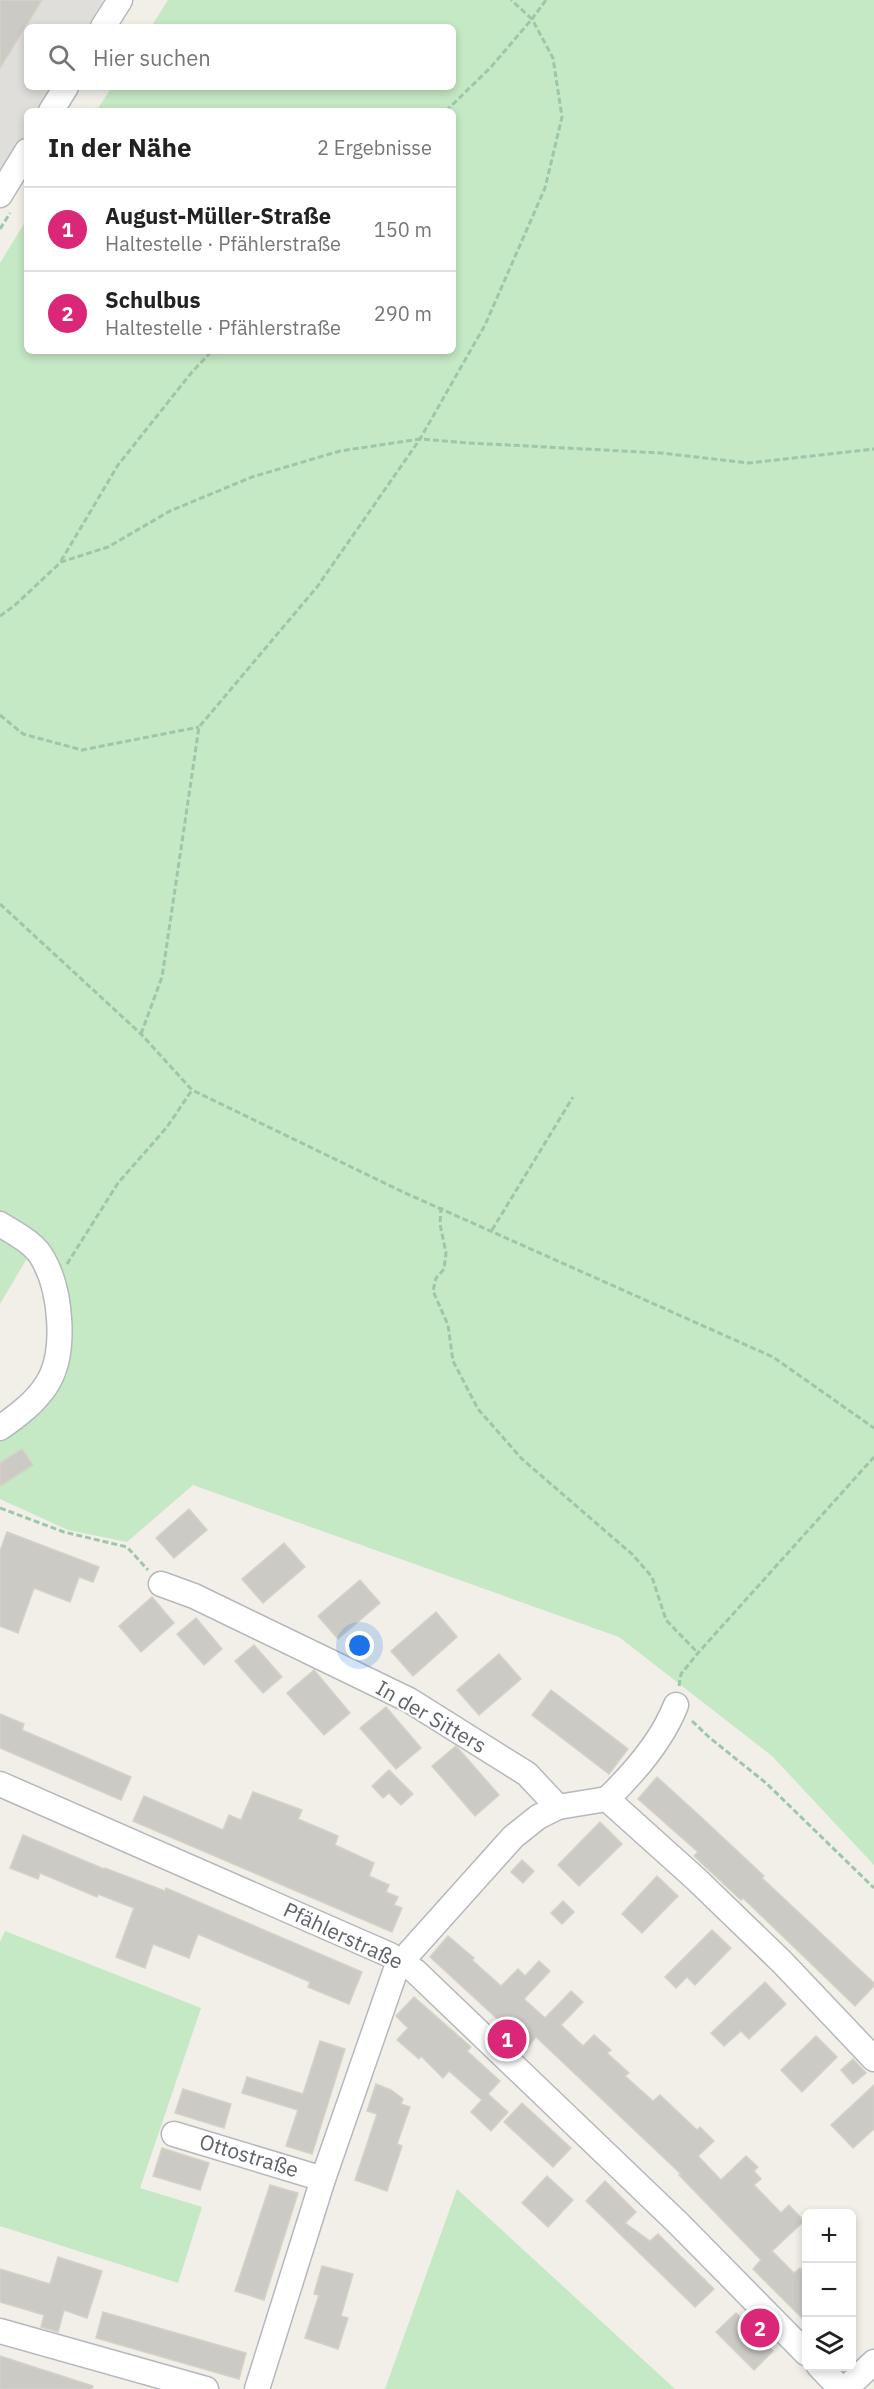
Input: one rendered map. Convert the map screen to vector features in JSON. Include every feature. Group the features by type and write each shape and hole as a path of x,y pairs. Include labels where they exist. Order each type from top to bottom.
{"street":[{"path":"105,24 120,0"},
{"path":"53,108 64,90"},
{"path":"0,195 24,156"},
{"path":"0,1224 26,1241 43,1257 58,1306 59,1353 48,1384 23,1412 0,1428"},
{"name":"In der Sitters","path":"161,1584 194,1596 409,1700 527,1774 558,1807"},
{"path":"257,2389 323,2179 396,1972 402,1961 513,1837 538,1817 558,1807 607,1799 634,1772 668,1724 676,1705"},
{"name":"Pfählerstraße","path":"0,1784 402,1961 678,2223 802,2349"},
{"path":"607,1799 696,1879 782,1962 874,2058"},
{"name":"Ottostraße","path":"174,2134 323,2179"},
{"path":"0,2331 207,2389"},
{"path":"823,2371 843,2389 874,2362"}],"path":[{"path":"141,1034 162,977 199,727 317,587 420,439 485,325 545,188 562,117 553,58 532,19 512,0"},
{"path":"449,108 491,67 546,0"},
{"path":"0,616 61,562 118,465 192,372 209,354"},
{"path":"61,562 108,547 170,510 252,477 340,451 420,439 470,444 661,453 749,463 874,449"},
{"path":"0,715 23,734 82,750 199,727"},
{"path":"0,904 141,1034 192,1090 403,1192 441,1207 773,1358 874,1428"},
{"path":"54,1287 118,1184 167,1127 192,1090"},
{"path":"492,1230 573,1097"},
{"path":"441,1207 440,1224 446,1254 444,1269 436,1278 433,1291 448,1325 453,1361 478,1409 522,1459 633,1555 652,1577 666,1620 698,1653"},
{"path":"874,1456 681,1674 676,1705 710,1738 766,1783 874,1888"},
{"path":"0,1508 64,1532 127,1547 161,1584"}],"shaded area":[{"path":"0,0 103,0 90,24 24,24 24,90 51,90 41,108 24,108 24,136 0,178"}],"green space":[{"path":"168,0 874,0 874,1865 772,1756 619,1637 193,1485 127,1542 68,1530 0,1499 0,1435 30,1414 67,1375 72,1328 67,1285 56,1258 0,1215 0,263 24,224 24,354 456,354 456,108 98,108 110,90 456,90 456,24 153,24"},
{"path":"0,1237 29,1255 0,1304"},
{"path":"5,1931 201,2008 140,2188 202,2207 178,2283 0,2226 0,1942"},
{"path":"457,2189 675,2389 385,2389"}],"building":[{"path":"0,0 42,0 27,24 24,24 24,29 0,68"},
{"path":"22,1449 33,1465 0,1486 0,1463"},
{"path":"189,1509 207,1530 174,1558 156,1538"},
{"path":"7,1532 99,1567 93,1582 79,1577 70,1602 34,1588 18,1633 0,1626 0,1551"},
{"path":"284,1543 305,1567 263,1603 242,1579"},
{"path":"360,1580 380,1603 338,1639 318,1616"},
{"path":"152,1597 174,1623 141,1652 119,1626"},
{"path":"436,1612 457,1637 413,1676 391,1651"},
{"path":"196,1618 222,1649 204,1665 177,1634"},
{"path":"254,1645 282,1677 263,1693 235,1661"},
{"path":"499,1654 521,1679 479,1715 457,1690"},
{"path":"314,1670 350,1713 324,1735 287,1693"},
{"path":"551,1690 628,1749 609,1774 532,1715"},
{"path":"386,1707 421,1748 396,1769 360,1728"},
{"path":"0,1714 24,1724 22,1730 131,1777 121,1800 0,1748"},
{"path":"456,1746 499,1795 475,1816 432,1766"},
{"path":"389,1770 413,1794 401,1805 389,1793 383,1798 372,1786"},
{"path":"657,1777 764,1876 762,1878 874,1983 874,1986 855,2006 743,1898 741,1900 694,1856 698,1852 638,1799"},
{"path":"253,1792 302,1810 298,1819 338,1836 335,1845 374,1863 369,1876 389,1885 386,1892 398,1897 394,1905 402,1908 392,1932 133,1821 144,1796 223,1830 229,1815 241,1820"},
{"path":"600,1822 622,1844 579,1886 558,1865"},
{"path":"23,1835 104,1869 165,1891 166,1888 362,1972 349,2004 308,1987 310,1982 198,1934 189,1958 153,1944 145,1968 116,1957 134,1908 98,1894 97,1897 40,1873 38,1879 10,1868"},
{"path":"522,1860 534,1871 523,1883 511,1872"},
{"path":"657,1876 678,1896 642,1933 622,1914"},
{"path":"563,1901 574,1912 562,1924 551,1913"},
{"path":"712,1930 731,1948 695,1985 687,1977 676,1988 665,1977"},
{"path":"448,1936 474,1958 472,1960 501,1986 518,1969 525,1976 539,1961 550,1971 524,1999 545,2018 571,1991 583,2002 561,2025 583,2046 594,2035 611,2050 607,2053 629,2073 625,2076 653,2101 660,2095 697,2130 700,2127 714,2141 698,2156 721,2180 746,2156 758,2167 754,2171 761,2179 754,2185 781,2213 789,2205 802,2219 802,2223 772,2251 794,2273 800,2268 802,2270 802,2318 753,2269 761,2260 679,2175 681,2174 536,2037 528,2047 430,1957"},
{"path":"765,1982 786,2004 749,2039 741,2031 724,2046 711,2033"},
{"path":"414,1997 471,2047 467,2051 500,2081 488,2094 508,2112 491,2131 471,2112 482,2100 449,2071 443,2078 421,2056 419,2059 397,2040 408,2028 396,2016"},
{"path":"816,2036 837,2057 802,2092 781,2070"},
{"path":"320,2041 345,2049 312,2154 286,2146 298,2110 242,2093 247,2077 303,2094"},
{"path":"853,2059 866,2073 853,2084 841,2070"},
{"path":"376,2084 391,2090 403,2099 401,2104 410,2107 397,2144 402,2146 387,2191 355,2180 377,2114 367,2111"},
{"path":"874,2085 874,2129 853,2148 831,2125"},
{"path":"183,2089 231,2104 224,2128 175,2113"},
{"path":"522,2103 571,2148 553,2167 504,2122"},
{"path":"162,2148 209,2163 200,2190 153,2176"},
{"path":"547,2176 573,2200 548,2227 522,2203"},
{"path":"605,2181 636,2212 625,2223 650,2241 658,2234 714,2289 695,2307 586,2201"},
{"path":"270,2185 298,2193 264,2300 235,2291"},
{"path":"58,2257 102,2271 87,2318 64,2310 58,2332 41,2327 44,2315 0,2302 0,2269 50,2284"},
{"path":"322,2266 353,2274 341,2316 348,2318 338,2349 305,2338 319,2295 314,2294"},
{"path":"103,2312 246,2353 239,2379 96,2338"},
{"path":"736,2313 773,2351 754,2370 716,2332"},
{"path":"0,2356 93,2386 92,2389 0,2389"}],"place":[{"name":"August-Müller-Straße","path":"507,2039"},
{"name":"Schulbus","path":"760,2328"}]}
